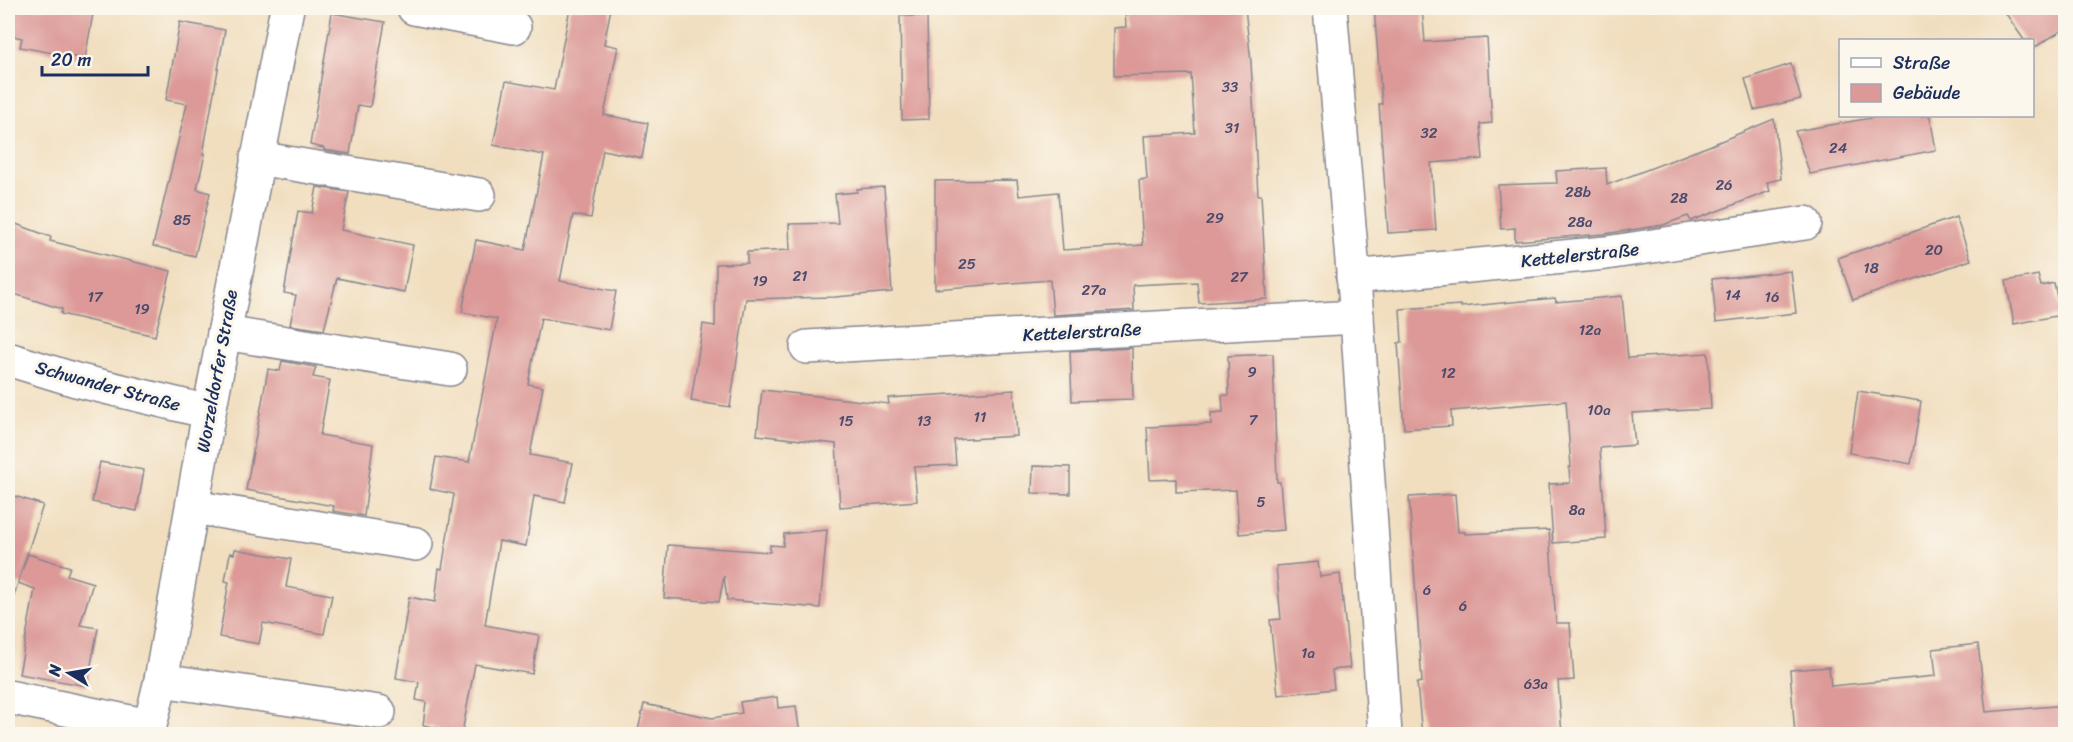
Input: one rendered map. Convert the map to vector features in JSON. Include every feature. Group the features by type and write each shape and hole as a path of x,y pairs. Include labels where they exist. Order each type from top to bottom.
{"street":[{"name":"Worzeldorfer Straße","path":"149,730 161,680 209,412 287,8"},
{"path":"414,8 514,27"},
{"path":"1330,8 1357,317 1384,735"},
{"path":"257,158 479,195"},
{"name":"Kettelerstraße","path":"1353,278 1606,253 1805,223"},
{"name":"Kettelerstraße","path":"807,347 1357,317"},
{"path":"224,333 450,369"},
{"name":"Schwander Straße","path":"8,359 76,380 209,412"},
{"path":"193,507 416,544"},
{"path":"161,680 379,712"},
{"path":"8,697 149,730"}],"building":[{"path":"8,8 94,8 85,59 20,47 22,38 8,35"},
{"path":"570,8 611,8 604,44 618,47 604,115 648,123 642,158 603,150 591,218 573,215 560,281 616,291 609,330 541,318 528,384 543,387 530,455 573,463 565,502 534,496 526,546 499,541 485,625 539,635 532,674 475,664 462,733 423,725 426,702 416,700 419,682 396,678 409,597 435,602 439,568 442,569 454,494 430,489 436,457 469,462 497,319 462,312 476,240 525,250 544,155 493,145 506,81 554,90"},
{"path":"1125,8 1245,8 1251,62 1258,195 1261,195 1267,299 1199,303 1197,282 1133,285 1134,310 1053,315 1050,280 935,289 935,181 1017,180 1019,196 1058,192 1063,250 1143,245 1139,180 1147,179 1144,136 1195,133 1191,74 1114,76 1114,28 1126,27"},
{"path":"1374,8 1422,8 1425,42 1487,38 1492,123 1480,124 1483,159 1431,163 1436,230 1388,233 1379,104 1382,104"},
{"path":"2002,8 2057,8 2066,19 2066,28 2034,48 2034,39 2023,39"},
{"path":"332,13 385,22 370,107 358,105 350,154 324,150 324,148 310,145"},
{"path":"900,16 927,16 929,119 902,120"},
{"path":"180,22 225,30 203,154 205,154 197,189 210,193 195,256 153,246 187,104 166,100"},
{"path":"1791,64 1801,99 1754,110 1745,79"},
{"path":"1877,117 1930,117 1936,150 1810,174 1795,131"},
{"path":"1774,119 1781,179 1767,182 1770,191 1691,221 1688,216 1663,225 1604,234 1515,241 1515,228 1501,229 1498,185 1557,183 1556,171 1606,168 1607,185"},
{"path":"317,187 349,192 341,230 413,245 404,292 337,278 324,330 290,325 296,295 284,293 298,211 312,213"},
{"path":"884,187 892,292 835,297 746,299 730,407 691,401 703,324 715,326 716,264 747,263 747,252 790,250 789,224 838,223 835,194 857,192 857,189"},
{"path":"1956,217 1971,260 1853,300 1838,258"},
{"path":"8,221 51,237 50,241 171,271 155,336 61,314 62,309 8,292"},
{"path":"1791,271 1796,313 1716,322 1712,279"},
{"path":"2038,275 2041,286 2054,283 2061,315 2014,324 2006,281"},
{"path":"1622,296 1628,358 1708,353 1711,409 1632,413 1635,445 1600,448 1606,539 1553,543 1549,484 1570,483 1566,401 1451,411 1452,426 1404,429 1398,343 1402,342 1400,309 1461,305 1461,307 1555,298 1556,302"},
{"path":"1132,348 1133,399 1072,401 1070,351"},
{"path":"1273,354 1277,482 1280,482 1284,530 1239,534 1236,490 1176,492 1176,479 1150,480 1147,427 1211,424 1211,413 1223,412 1222,395 1229,395 1228,356"},
{"path":"282,361 316,367 313,377 330,380 320,435 373,444 364,516 333,511 334,506 246,490 268,369 280,371"},
{"path":"762,390 889,404 888,398 1014,390 1017,436 954,440 956,465 914,467 917,501 840,507 836,444 757,435"},
{"path":"1858,391 1921,401 1911,464 1849,453"},
{"path":"100,462 144,470 137,511 92,502"},
{"path":"1033,466 1070,467 1070,494 1032,493"},
{"path":"8,494 43,505 18,582 28,554 70,567 67,575 93,583 80,625 98,628 87,686 19,674 35,589 18,583 14,596 8,595"},
{"path":"1455,494 1458,532 1465,532 1465,534 1549,530 1556,623 1570,623 1574,680 1558,681 1562,735 1422,735 1417,683 1422,682 1409,497"},
{"path":"827,530 820,608 727,600 724,576 719,602 664,598 668,545 770,552 770,545 783,546 784,534"},
{"path":"235,549 291,559 286,587 332,595 324,634 263,623 259,644 219,637 229,582 225,581 230,553 234,554"},
{"path":"1318,562 1320,577 1340,574 1350,668 1332,670 1334,689 1278,695 1270,620 1281,619 1276,566"},
{"path":"1978,644 1986,712 2066,705 2066,735 1795,735 1790,670 1829,667 1831,686 1936,676 1933,649"},
{"path":"777,697 778,708 796,706 800,735 637,735 644,704 712,718 742,713 740,702"}]}
